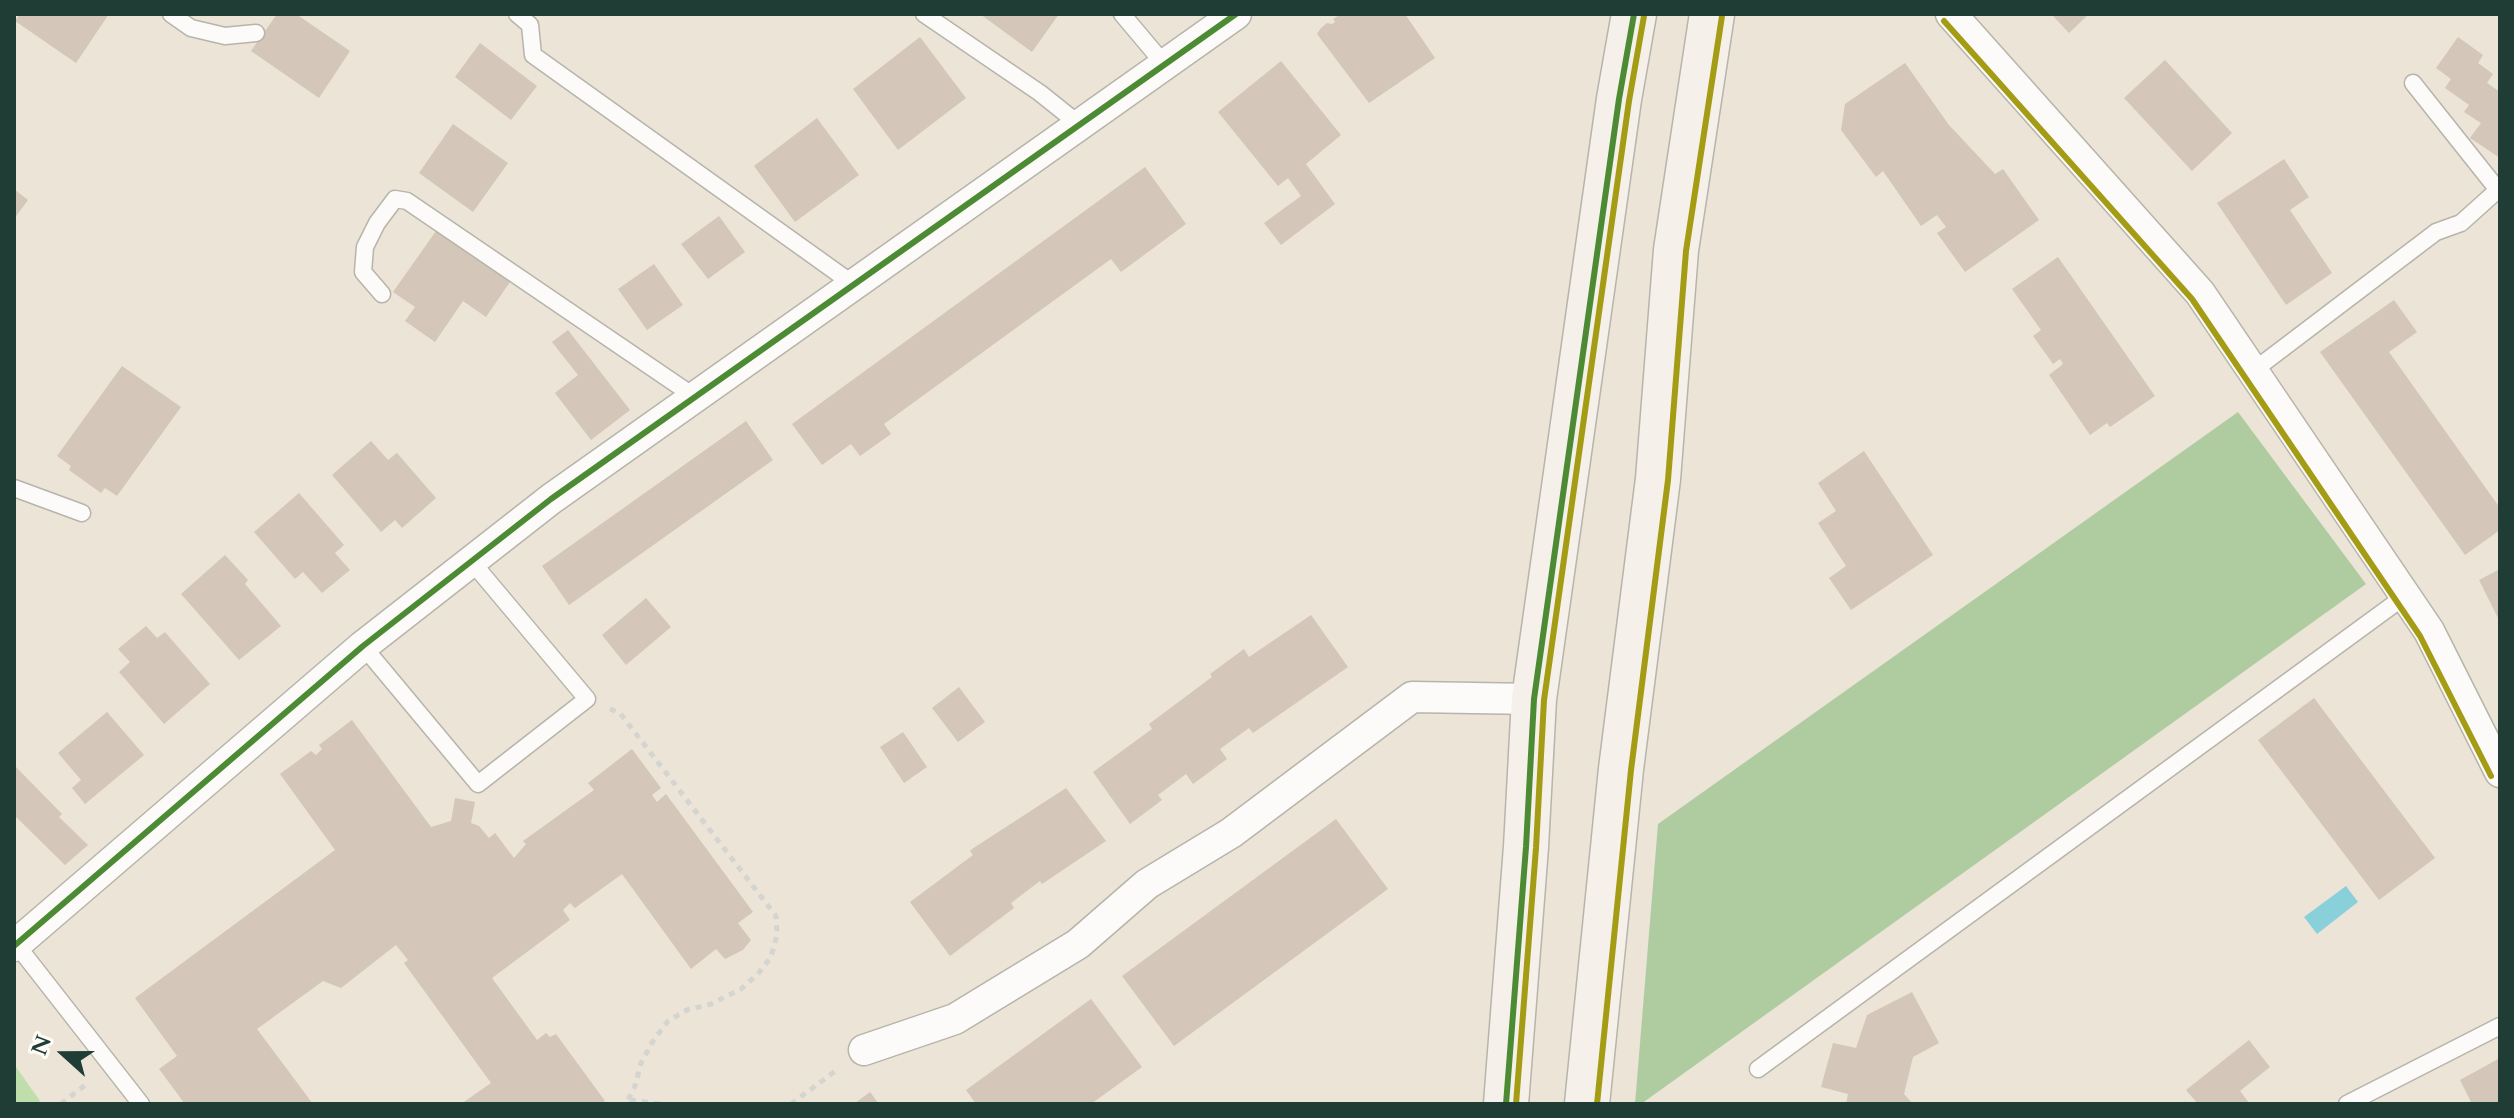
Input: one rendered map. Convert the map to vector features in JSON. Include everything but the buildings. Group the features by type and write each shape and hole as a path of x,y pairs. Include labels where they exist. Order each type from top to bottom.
{"main road":[{"path":"1506,1104 1534,699 1619,99 1634,14"},
{"path":"1587,1104 1621,769 1658,479 1676,250 1712,14"}],"street":[{"path":"15,945 363,646 551,499 1236,14"},
{"path":"1951,14 2200,293 2429,631 2500,772"},
{"path":"864,1050 955,1019 1078,944 1147,884 1231,833 1412,697 1534,699"}],"lane":[{"path":"171,14 191,28 225,36 256,33"},
{"path":"517,14 530,25 533,55 853,284"},
{"path":"924,14 1040,93 1080,125"},
{"path":"1122,14 1165,65"},
{"path":"2253,371 2436,232 2461,223 2499,189 2413,83"},
{"path":"382,294 363,272 365,247 377,223 395,199 407,201 695,397"},
{"path":"14,488 82,513"},
{"path":"363,646 478,784 587,699 472,562"},
{"path":"1758,1069 2405,596"},
{"path":"15,945 141,1104"},
{"path":"2347,1104 2500,1026"}],"path":[{"path":"587,699 620,713 776,916 777,935 771,957 758,974 741,989 711,1004 687,1010 668,1021 653,1041 641,1063 628,1102 660,1104"},
{"path":"791,1104 864,1050"},
{"path":"61,1104 76,1092"}],"green space":[{"path":"2238,412 2366,584 1641,1104 1635,1104 1658,824"},
{"path":"14,1064 40,1101 37,1104 14,1104"}],"water":[{"path":"2346,886 2358,902 2317,934 2304,917"}],"transit line":[{"path":"14,946 363,646 551,499 1236,14"},
{"path":"1506,1104 1534,699 1619,99 1634,14"},
{"path":"1516,1104 1544,700 1629,101 1644,16"},
{"path":"1597,1104 1631,770 1668,480 1686,251 1722,16"},
{"path":"1944,21 2192,299 2420,636 2491,776"}]}
